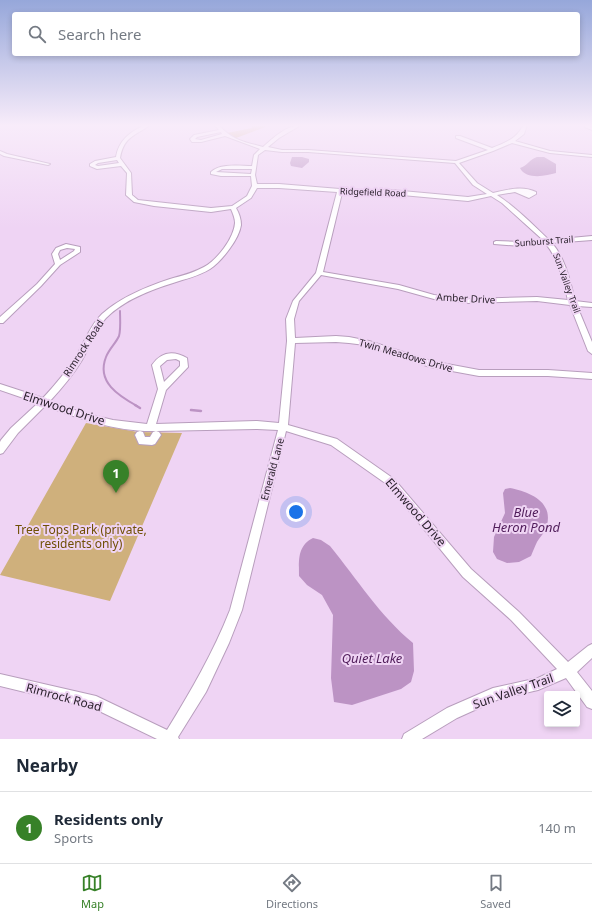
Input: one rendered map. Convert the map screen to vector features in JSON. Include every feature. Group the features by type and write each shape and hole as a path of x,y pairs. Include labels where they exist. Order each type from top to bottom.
{"street":[{"path":"25,159 48,164"},
{"path":"110,159 97,162 92,165 97,168 123,164"},
{"path":"119,159 129,173 129,195 136,201 210,210 233,207 249,197 255,186 253,175 255,159"},
{"path":"422,159 456,162 466,159"},
{"name":"Sun Valley Trail","path":"456,162 475,184 508,206 548,242 556,252 563,269 572,302 592,351"},
{"path":"253,175 221,175 214,173 217,169 222,168 254,167"},
{"name":"Ridgefield Road","path":"255,186 279,186 364,193 391,192 468,199 516,190"},
{"name":"Emerald Lane","path":"170,739 201,687 225,639 236,610 283,427 291,342 290,319 296,301 319,272 340,191"},
{"name":"Rimrock Road","path":"0,450 20,424 43,403 76,363 103,317 130,298 160,285 191,276 210,267 223,255 236,233 239,220 233,207"},
{"name":"Sunburst Trail","path":"496,243 522,244 592,238"},
{"path":"0,321 39,285 58,264"},
{"name":"Amber Drive","path":"319,272 399,287 434,297 469,301 538,298 592,305"},
{"name":"Twin Meadows Drive","path":"291,342 336,338 349,340 366,343 430,364 479,373 548,373 592,376"},
{"name":"Elmwood Drive","path":"0,387 17,392 43,403 98,420 153,432 256,425 283,427 334,442 391,482 467,573 515,616 568,671 592,702"},
{"path":"140,435 142,441 145,442 152,440 162,389"},
{"name":"Sun Valley Trail","path":"409,739 452,712 498,694 538,684 568,671 592,650"},
{"name":"Rimrock Road","path":"0,680 96,703 170,739"}],"green space":[{"name":"Tree Tops Park (private, residents only)","path":"86,423 138,432 182,433 110,601 0,575"}],"water":[{"path":"291,159 309,159 309,162 302,168 291,166"},
{"path":"532,159 548,159 556,164 556,173 531,176 523,172 520,168 525,166"},
{"name":"Blue Heron Pond","path":"510,488 525,492 538,499 543,504 548,517 544,532 537,542 531,556 519,562 507,563 497,559 493,552 494,537 505,513 503,493 505,489"},
{"name":"Quiet Lake","path":"313,538 321,540 330,546 379,609 413,643 414,671 411,682 401,689 352,705 334,702 331,678 333,615 322,595 307,585 299,576 300,554 304,545"}],"waterway":[{"path":"120,311 119,336 106,357 104,374 111,387 117,393 137,406"},
{"path":"135,405 140,408"},
{"path":"191,410 201,411"}],"place":[{"name":"Residents only","path":"116,493"}]}
